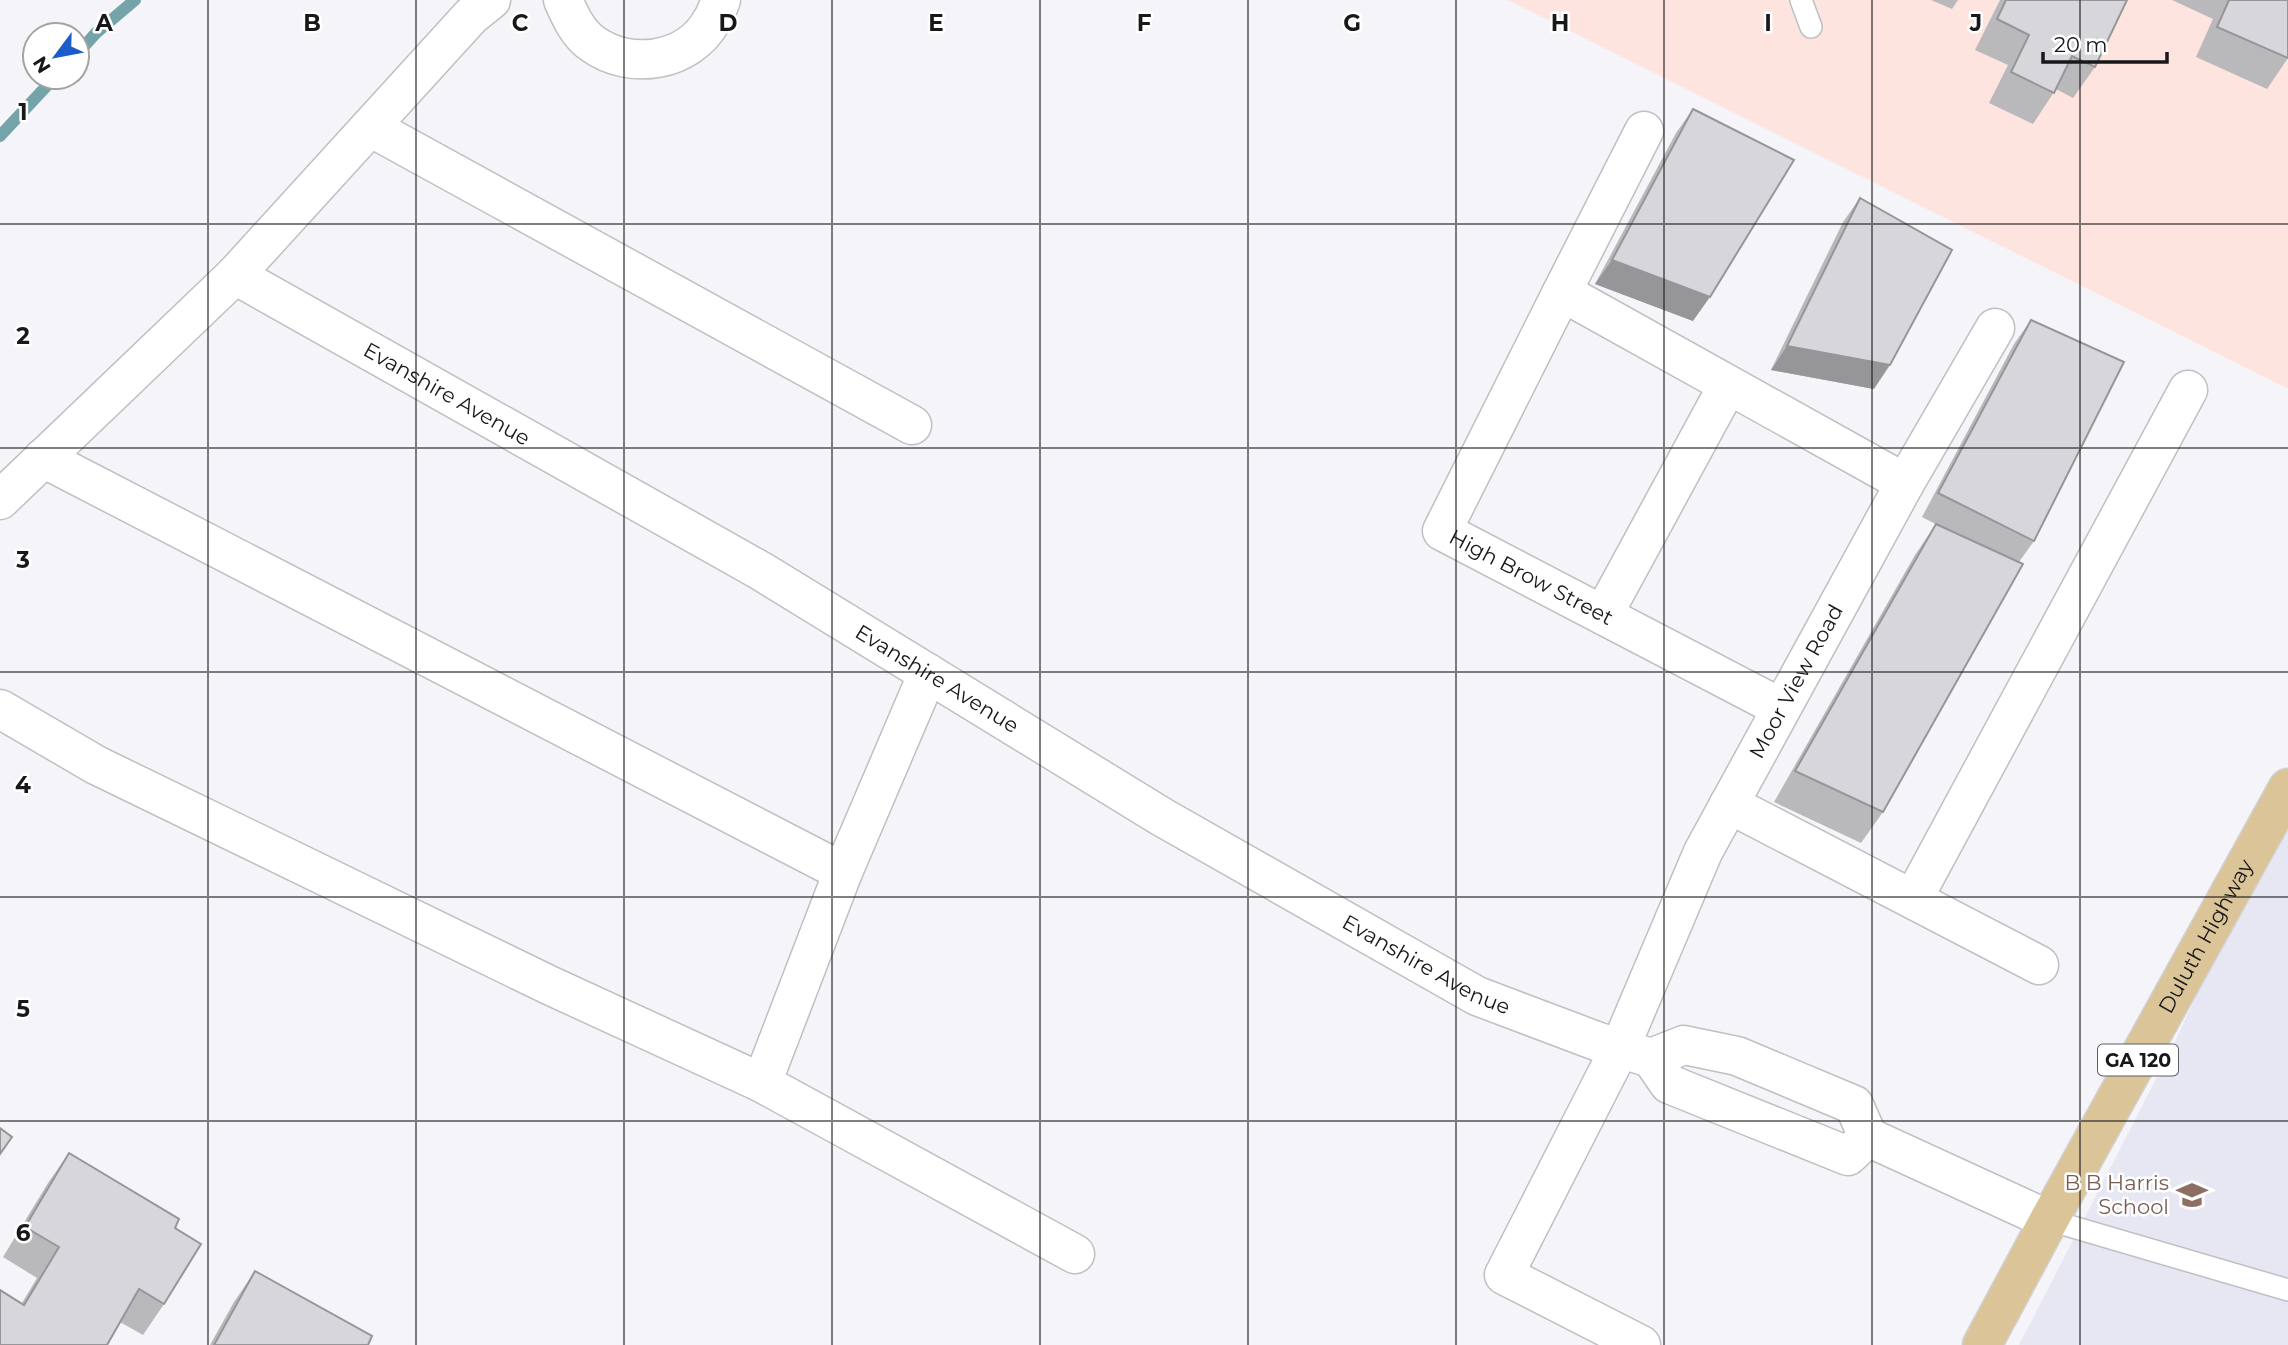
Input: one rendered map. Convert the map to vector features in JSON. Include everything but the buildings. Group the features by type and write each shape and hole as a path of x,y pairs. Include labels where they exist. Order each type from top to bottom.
{"main road":[{"name":"Duluth Highway","path":"1982,1345 2288,788"}],"street":[{"path":"0,499 235,275 471,16 491,0"},
{"path":"563,0 574,23 592,44 616,56 643,60 670,56 694,42 712,21 720,0"},
{"path":"370,127 912,425"},
{"path":"1644,131 1562,292 1905,483"},
{"name":"Evanshire Avenue","path":"235,275 761,570 1162,817 1477,996 1635,1053"},
{"name":"High Brow Street","path":"1562,292 1442,531 1781,708"},
{"name":"Moor View Road","path":"1642,1345 1504,1275 1635,1053 1703,852 1905,483 1995,328"},
{"path":"1603,615 1728,385"},
{"path":"1913,899 2188,390"},
{"path":"43,458 843,872"},
{"path":"762,1083 843,872 928,673"},
{"path":"0,709 96,765 549,985 762,1083 1075,1254"},
{"path":"1729,804 2039,965"},
{"path":"1635,1053 1684,1045 1737,1056 1854,1105 1868,1137 2049,1220"},
{"path":"1635,1053 1669,1084 1848,1156 1868,1137"},
{"path":"1769,1124 1786,1076"}],"lane":[{"path":"1801,0 1811,27"},
{"path":"2049,1220 2288,1290"}],"shaded area":[{"path":"1508,0 2288,0 2288,389"},
{"name":"B B Harris School","path":"2288,797 2288,1345 2019,1345 2173,1046"}],"waterway":[{"path":"91,39 135,0"},
{"path":"0,136 42,91"}],"place":[{"name":"B B Harris School","path":"2192,1195"}]}
